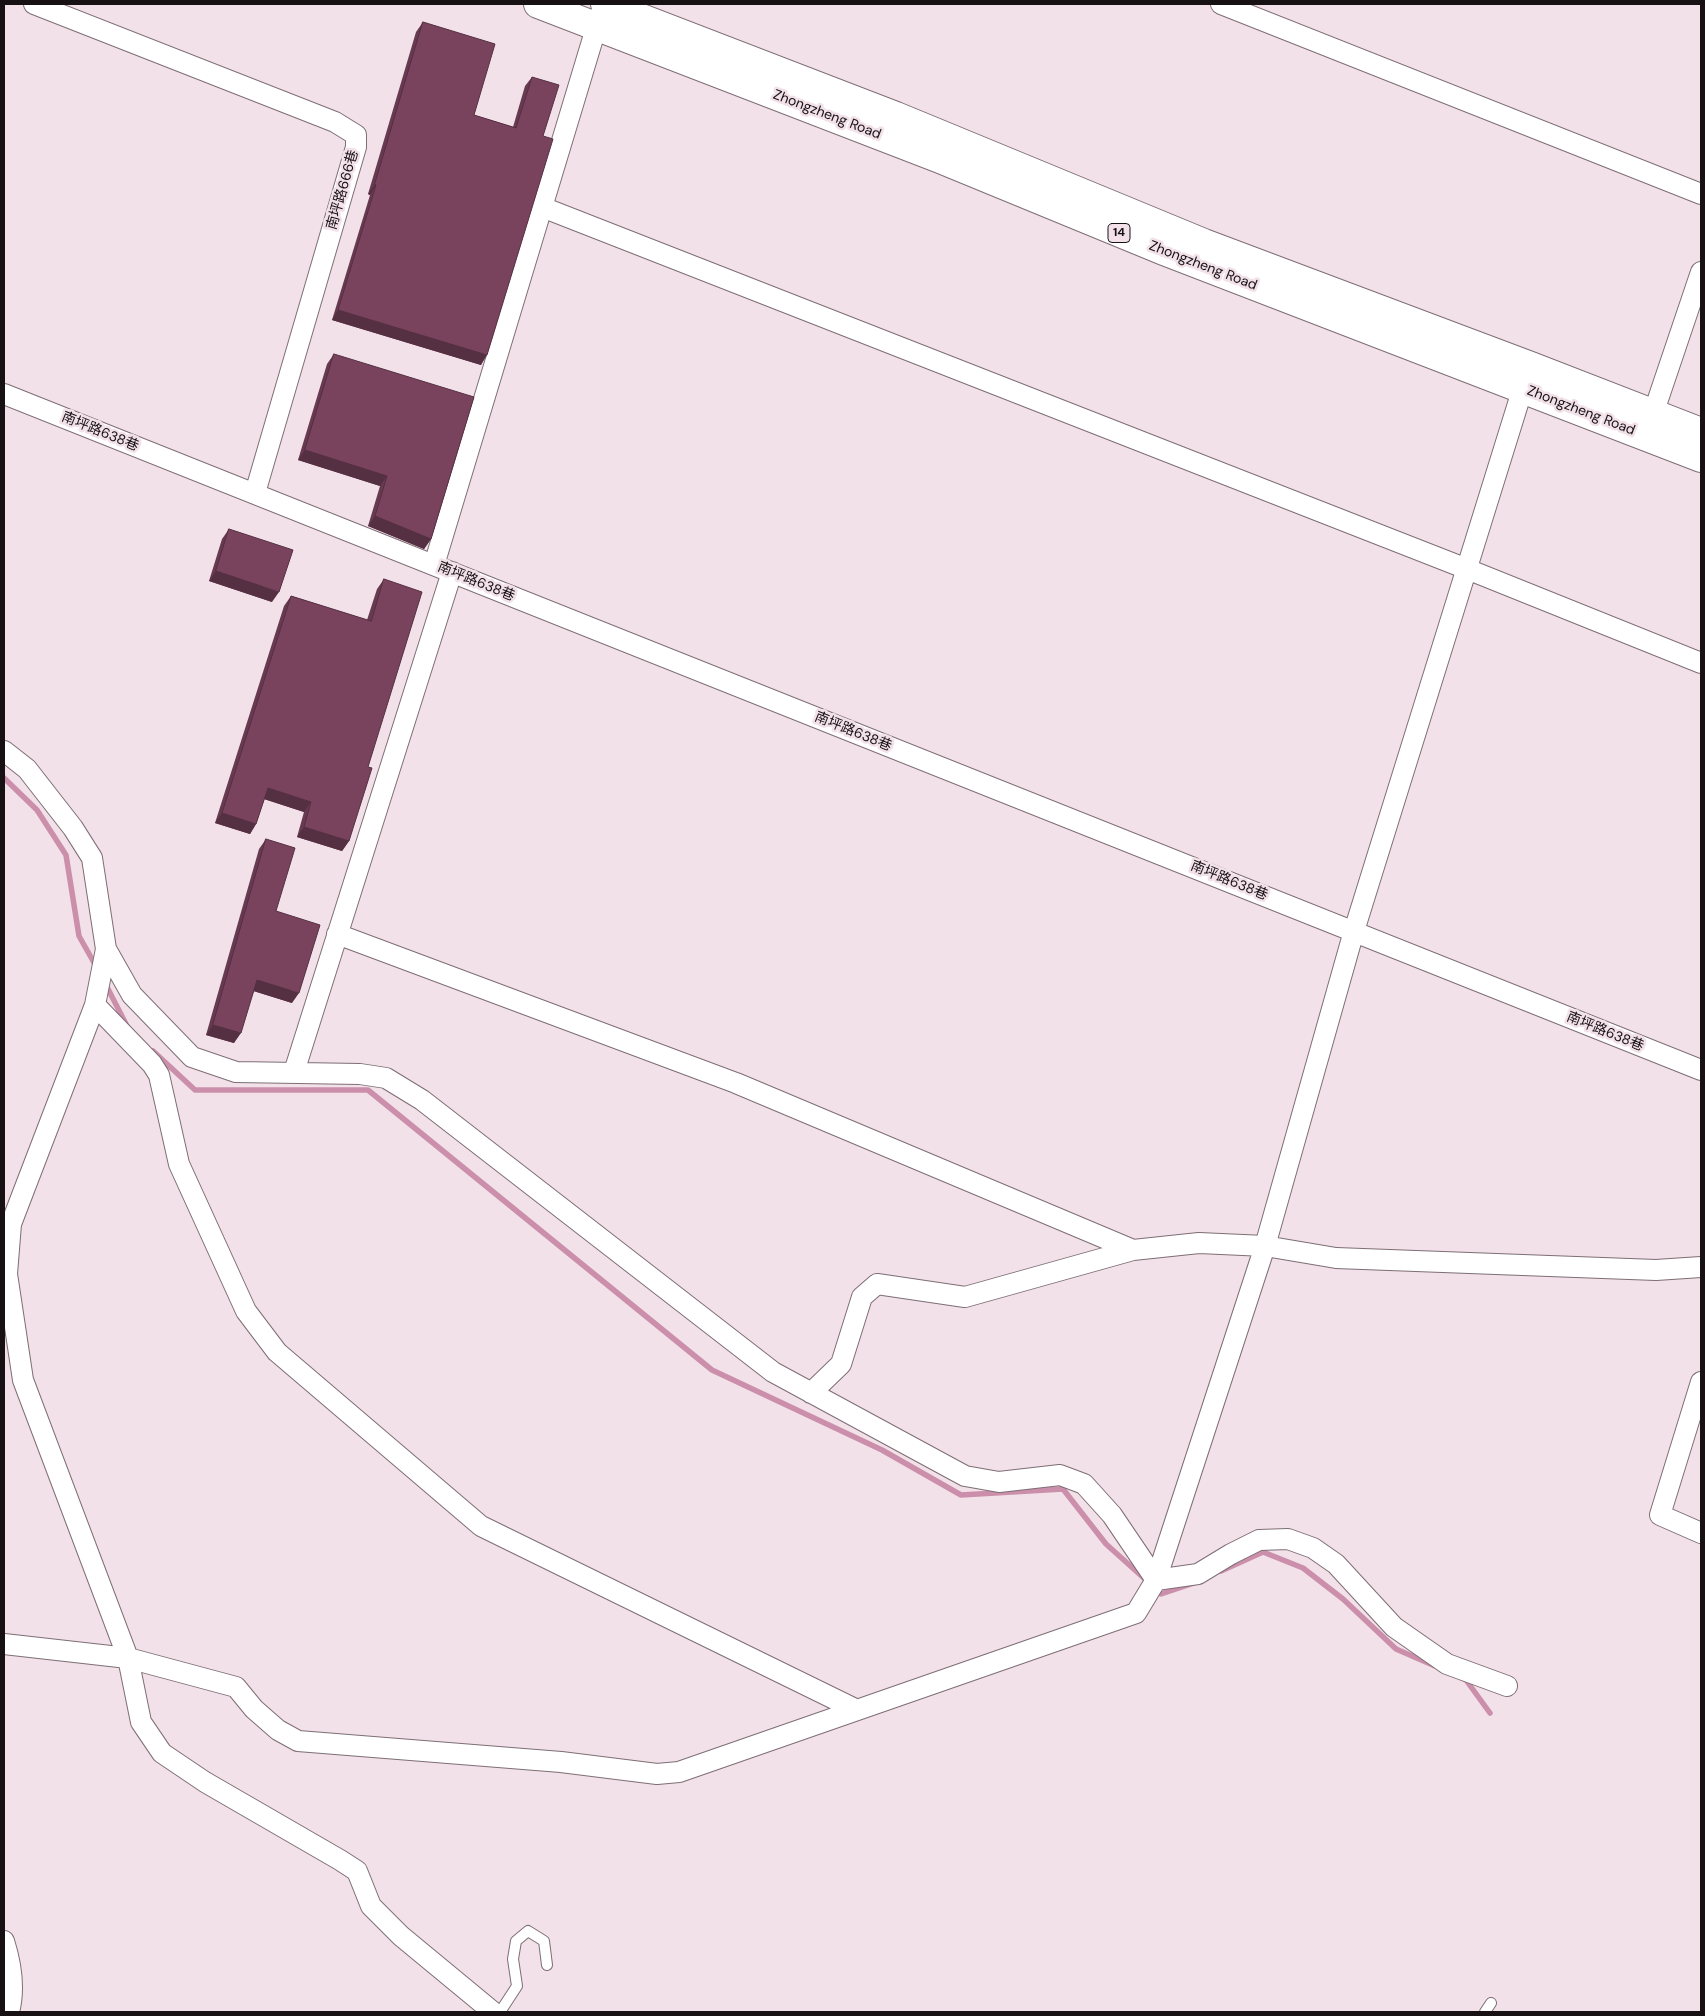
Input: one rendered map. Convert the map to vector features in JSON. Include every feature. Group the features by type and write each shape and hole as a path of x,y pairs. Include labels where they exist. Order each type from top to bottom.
{"main road":[{"name":"Zhongzheng Road","path":"538,4 602,11 940,159 1164,251 1527,377 1649,424 1701,458"},
{"name":"Zhongzheng Road","path":"1649,424 1701,432"}],"street":[{"name":"南坪路666巷","path":"34,4 335,122 356,135 356,147 255,493"},
{"path":"1221,4 1701,194"},
{"path":"294,1072 337,934 443,569 542,207 602,11"},
{"path":"542,207 1467,569 1701,663"},
{"path":"1649,424 1701,272"},
{"path":"4,1644 128,1658 236,1687 254,1709 278,1730 298,1741 561,1762 657,1774 679,1772 1136,1613 1156,1580 1265,1246 1354,931 1527,377"},
{"name":"南坪路638巷","path":"4,394 1701,1070"},
{"path":"4,751 27,768 73,828 92,858 106,949 95,1005 11,1224 5,1273 23,1380 128,1658 141,1722 162,1753 205,1782 357,1871 371,1906 439,1970 493,2012"},
{"path":"337,934 736,1082 1132,1250"},
{"path":"106,949 132,995 192,1057 236,1072 360,1074 386,1078 429,1106 774,1372 965,1476 999,1482 1060,1475 1084,1484 1112,1515 1156,1580"},
{"path":"95,1005 152,1064 159,1075 179,1164 246,1310 277,1352 481,1526 857,1710"},
{"path":"811,1393 841,1364 862,1297 877,1284 964,1297 1132,1250 1199,1243 1265,1246 1336,1258 1656,1270 1701,1267"},
{"path":"1701,1382 1660,1515 1701,1533"},
{"path":"1156,1580 1198,1574 1259,1540 1288,1539 1313,1548 1336,1564 1394,1627 1447,1664 1507,1686"},
{"path":"4,1940 10,1966 12,2000 9,2012"}],"lane":[{"path":"500,2012 516,1986 513,1960 516,1941 528,1930 544,1941 547,1965"},
{"path":"1485,2012 1491,2003"}],"building":[{"path":"423,22 495,44 474,115 516,128 532,77 559,85 543,136 553,139 487,355 338,310"},
{"path":"334,354 474,397 431,539 375,516 387,476 305,450"},
{"path":"229,529 293,550 279,592 216,571"},
{"path":"384,579 422,592 368,767 372,768 349,841 304,827 311,802 268,788 256,824 222,813 291,596 371,621"},
{"path":"266,839 295,848 276,911 320,925 299,993 257,980 241,1033 213,1025"}],"waterway":[{"path":"4,778 37,810 66,855 79,936 97,968"},
{"path":"106,985 128,1028"},
{"path":"153,1051 195,1090 368,1090 712,1370 882,1450 961,1495 1063,1489 1106,1544 1146,1580"},
{"path":"1221,1571 1263,1552 1303,1568 1343,1599 1396,1649 1435,1666"},
{"path":"1155,1588 1161,1594 1194,1583"},
{"path":"1462,1678 1466,1680 1490,1713"}]}
